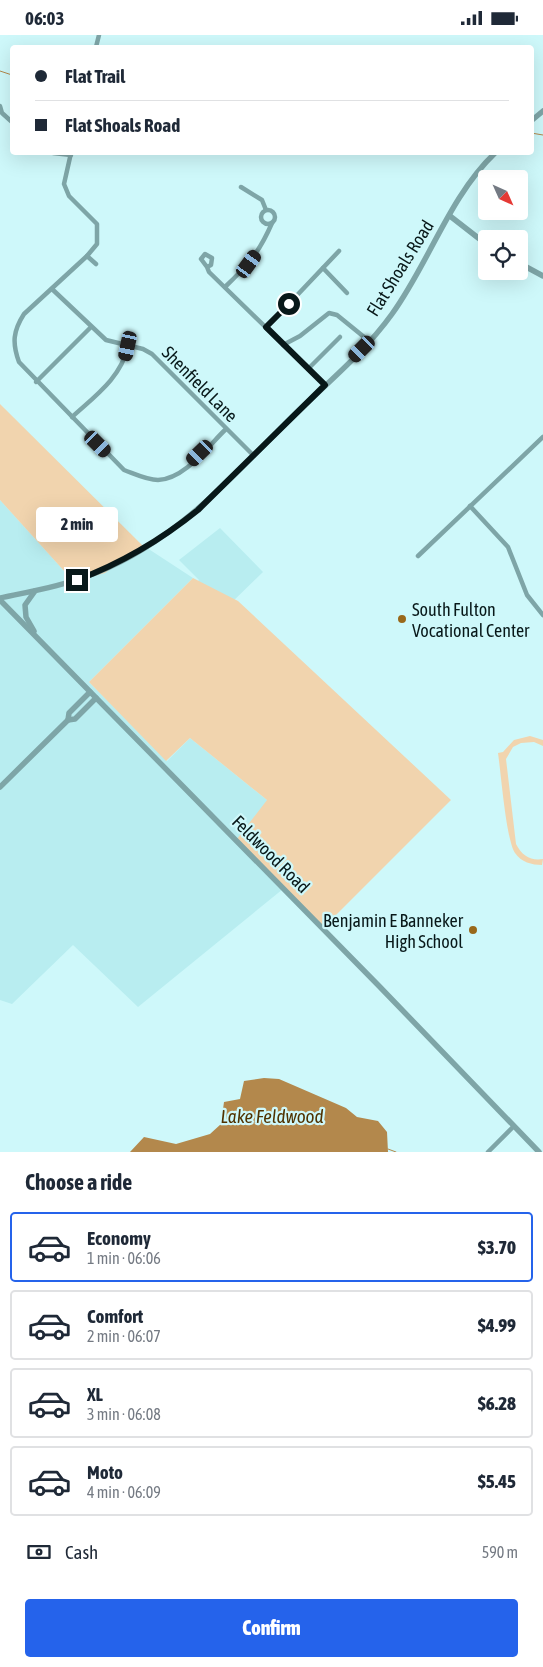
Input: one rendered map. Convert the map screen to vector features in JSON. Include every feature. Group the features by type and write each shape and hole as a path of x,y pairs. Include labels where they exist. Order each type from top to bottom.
{"street":[{"path":"0,106 2,113 10,120"},
{"path":"71,155 64,184 69,196 97,224 97,244 87,256 24,314 15,333 14,348 19,362 124,470 145,478 159,480 175,476 226,429"},
{"name":"Flat Shoals Road","path":"0,599 35,591 98,572 140,552 198,510 369,341 405,295 469,183 493,155"},
{"path":"225,287 249,264 261,248 275,219 274,214 271,210 266,209 262,200 241,187"},
{"path":"266,209 261,214 261,221 267,224 272,223"},
{"path":"450,216 478,238"},
{"path":"266,327 339,251"},
{"path":"87,256 96,264"},
{"path":"207,267 325,385"},
{"path":"322,268 347,293"},
{"path":"528,268 543,275"},
{"name":"Shenfield Lane","path":"52,289 106,340 143,349 152,354 254,455"},
{"path":"283,345 300,336 329,313 337,315 369,341"},
{"path":"36,381 91,327"},
{"path":"308,369 340,337"},
{"path":"72,417 112,379 125,361 128,346"},
{"path":"418,556 543,437"},
{"path":"470,506 508,547 527,595 543,615"},
{"path":"35,591 25,605 26,617 37,638"},
{"name":"Feldwood Road","path":"0,599 539,1152"},
{"path":"68,720 69,713 90,692"},
{"path":"0,787 68,720 75,719 96,698"},
{"path":"488,1152 514,1126"}],"shaded area":[{"path":"0,404 143,546 105,573 74,582 0,500"},
{"path":"0,500 74,582 144,546 193,578 89,682 167,761 190,738 267,800 283,889 138,1007 73,945 12,1004 0,1000"},
{"path":"220,528 263,572 186,647 157,619 199,580 179,560"},
{"path":"193,578 238,601 451,800 323,928 237,839 267,800 190,738 166,761 89,682"},
{"path":"530,736 543,740 543,746 534,742 521,743 513,747 506,759 516,844 527,857 543,859 542,865 524,861 517,856 512,846 506,820 498,753 503,752 514,740"}],"water":[{"name":"Lake Feldwood","path":"264,1078 279,1079 346,1108 357,1117 378,1121 387,1132 388,1152 130,1152 144,1137 176,1144 210,1134 221,1124 224,1102 240,1099 244,1081"}],"waterway":[{"path":"0,71 10,74"},
{"path":"534,134 543,135"},
{"path":"388,1149 396,1152"}],"place":[{"name":"South Fulton Vocational Center","path":"402,619"},
{"name":"Benjamin E Banneker High School","path":"473,930"}],"route":[{"path":"77,580 140,552 178,526 198,510 325,385 266,327 289,304"}]}
